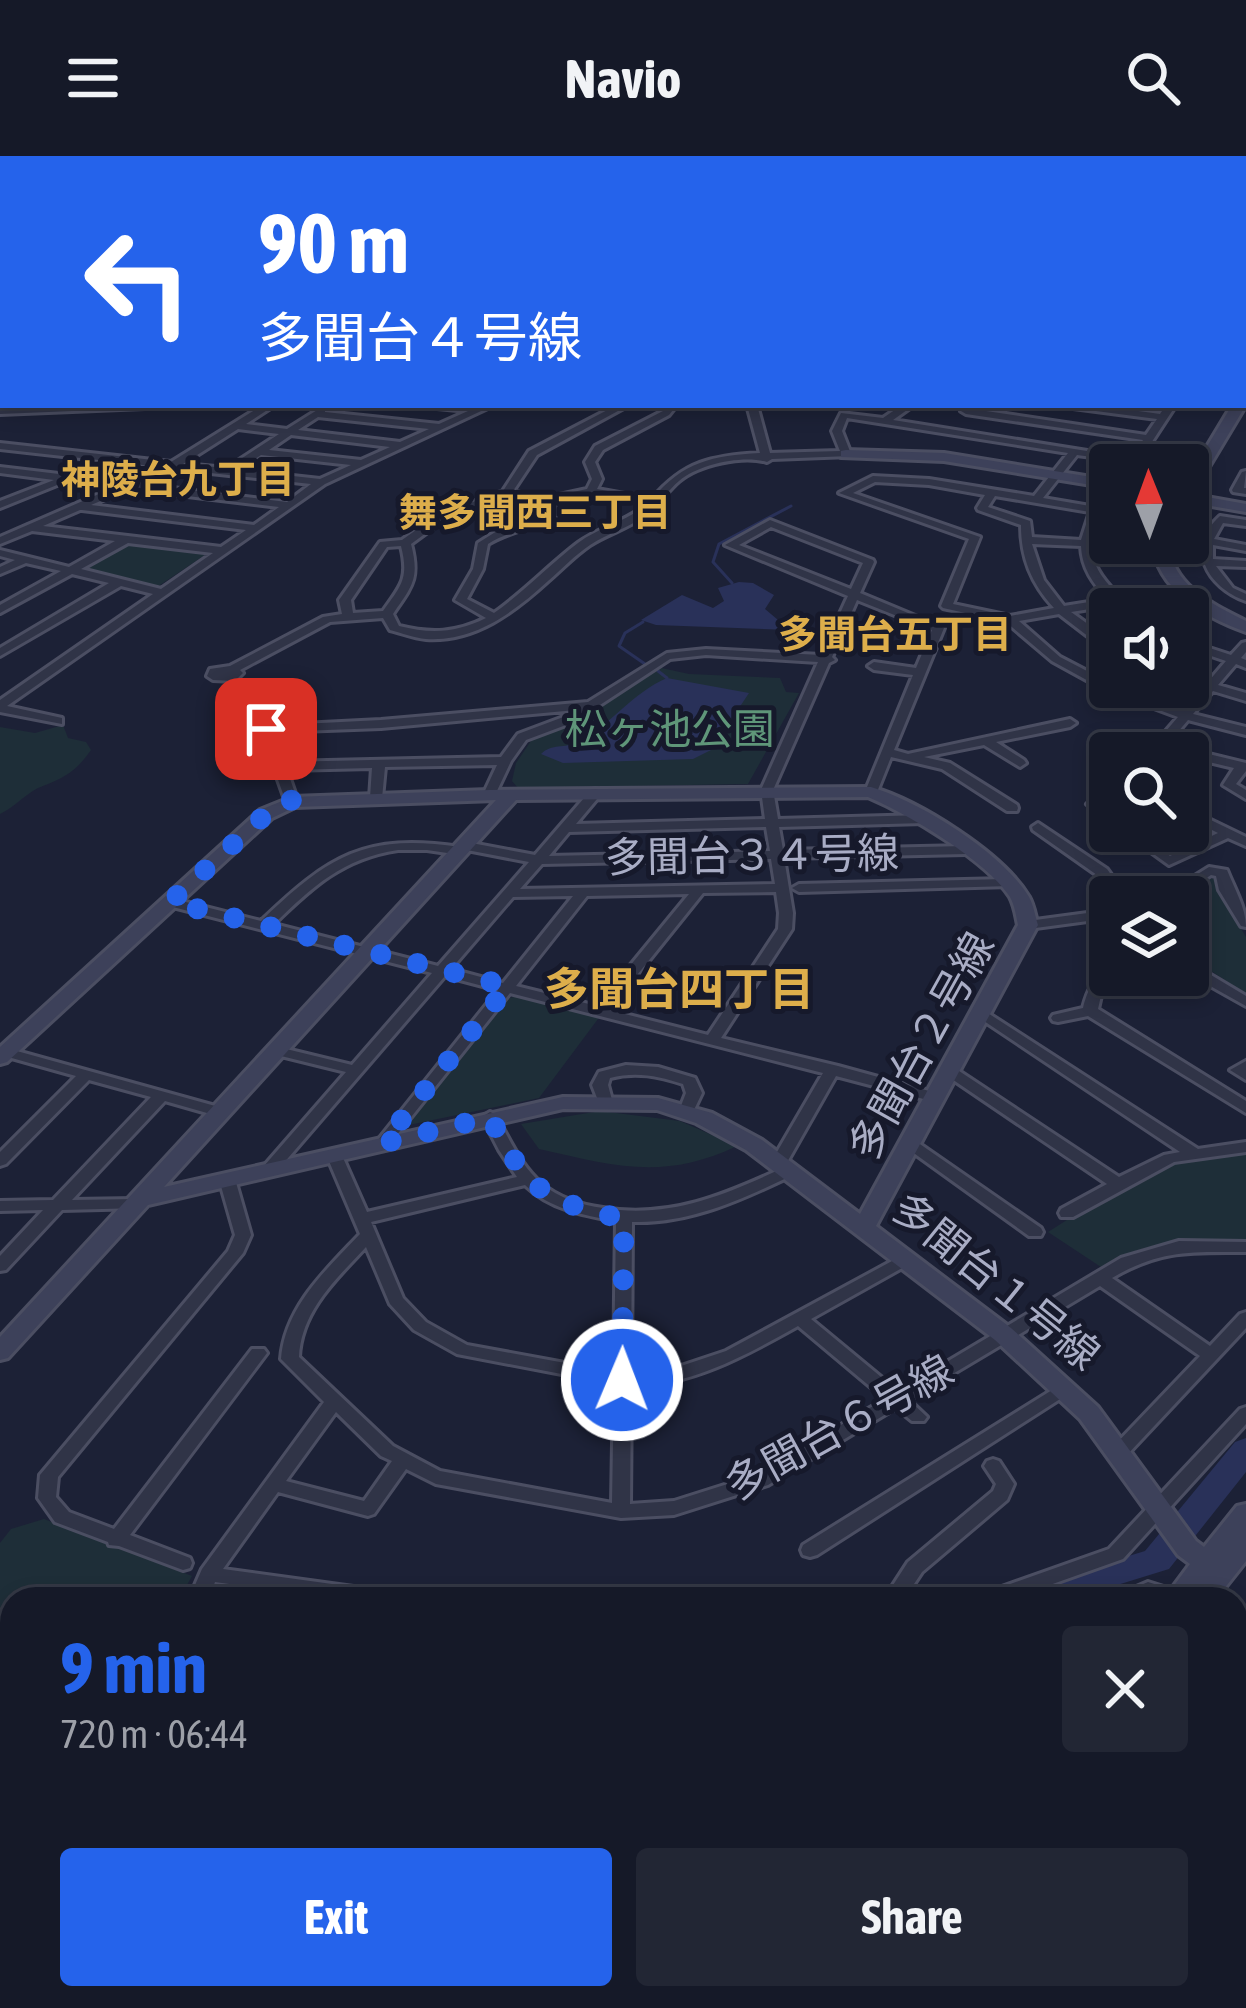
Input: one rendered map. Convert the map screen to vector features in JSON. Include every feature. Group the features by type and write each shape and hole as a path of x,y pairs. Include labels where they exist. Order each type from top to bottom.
{"street":[{"path":"0,411 72,408"},
{"path":"0,541 174,465 265,408"},
{"path":"230,471 326,408"},
{"path":"0,707 321,482 482,408"},
{"path":"507,494 533,453 618,408"},
{"path":"591,491 598,484 590,462 598,448 670,408"},
{"path":"753,408 767,459"},
{"path":"831,408 844,415 1134,461 1169,408"},
{"path":"885,421 904,408"},
{"path":"950,431 969,408 1149,438"},
{"path":"1095,408 1162,417"},
{"path":"1209,459 1240,408"},
{"path":"317,414 440,427"},
{"path":"844,415 837,431 847,454"},
{"path":"236,426 400,446"},
{"path":"0,446 321,482"},
{"path":"260,452 366,463"},
{"path":"1038,498 1074,452"},
{"path":"387,614 394,628 434,638 471,632 542,585 579,548 641,515 674,478 692,469 847,454 944,457 1089,480"},
{"path":"2,471 289,505"},
{"path":"1246,474 1237,490 1246,491"},
{"path":"0,506 66,478"},
{"path":"1089,608 1010,619 946,606 974,537 844,493 873,479 993,491 1096,510 1084,543 1103,588"},
{"path":"347,614 345,600 384,544 405,543 440,517 507,494 556,501 591,491 653,502"},
{"path":"993,491 982,508 1026,523 1034,577 1061,610 1089,630"},
{"path":"1209,499 1246,508"},
{"path":"495,618 460,601 478,569 483,543 500,530 545,520 554,514 556,501"},
{"path":"79,506 256,528"},
{"path":"1209,540 1220,519 1246,523"},
{"path":"713,1037 784,929 790,888 777,855 767,790 828,660 856,595 869,562 770,523 730,545 856,595 938,628 872,793"},
{"path":"31,527 223,551"},
{"path":"0,610 127,539"},
{"path":"1025,539 1084,543"},
{"path":"1209,542 1246,548"},
{"path":"387,614 412,580 413,562 405,543"},
{"path":"0,553 164,593"},
{"path":"0,571 25,559"},
{"path":"1209,562 1246,564"},
{"path":"1209,563 1229,590 1246,598"},
{"path":"1163,564 1184,591 1246,627"},
{"path":"0,653 119,582"},
{"path":"233,669 305,627 347,614 387,614"},
{"path":"1010,619 1080,673 1184,715 1246,731"},
{"path":"1209,685 1246,645"},
{"path":"0,1352 464,848 500,795 505,761 522,737 570,719 667,656 706,652 828,660"},
{"path":"1209,652 1246,664"},
{"path":"874,666 920,672"},
{"path":"1209,688 1246,697"},
{"path":"3,1055 266,814 292,802 266,729 590,705"},
{"path":"0,707 58,721"},
{"path":"1170,732 1190,708"},
{"path":"913,756 1070,723"},
{"path":"989,743 1020,763"},
{"path":"889,753 946,766 1012,808"},
{"path":"1209,758 1244,766 1229,785 1246,795"},
{"path":"279,766 505,761"},
{"path":"376,798 379,764"},
{"name":"多聞台２号線","path":"292,802 767,790 872,793 924,819 966,850 1020,898 1028,925 864,1227"},
{"path":"270,1169 596,794"},
{"path":"566,828 924,819"},
{"path":"1209,824 1246,842"},
{"path":"1038,827 1105,876"},
{"path":"1209,842 1227,834"},
{"name":"多聞台３４号線","path":"263,926 320,870 345,856 400,848 464,848 538,860 966,850"},
{"path":"1157,852 1169,861 1188,852"},
{"path":"1203,876 1222,873 1226,890 1246,923"},
{"path":"509,893 1005,883"},
{"path":"602,1010 699,890"},
{"path":"383,1143 583,892"},
{"path":"170,902 935,1097"},
{"path":"1028,925 1089,917"},
{"path":"1209,978 1246,1002"},
{"path":"1090,1011 1094,996"},
{"path":"1058,1018 1090,1011 1246,1108"},
{"path":"980,1012 1192,1153"},
{"path":"278,1051 354,1070"},
{"path":"3,1055 221,1112"},
{"path":"1246,1065 1237,1070 1246,1076"},
{"path":"490,1117 528,1179 549,1198 624,1219 702,1210 784,1168 833,1069"},
{"path":"948,1070 1118,1184"},
{"path":"0,1161 85,1075"},
{"path":"0,1266 161,1096"},
{"name":"多聞台１号線","path":"138,1202 490,1117 604,1100 687,1111 754,1145 1003,1334 1065,1388 1120,1451 1159,1512 1205,1562"},
{"path":"909,1144 1035,1232"},
{"path":"1067,1213 1142,1170 1192,1153 1246,1147"},
{"path":"334,1154 396,1300 420,1326 464,1350 622,1380 658,1380 698,1369 905,1259"},
{"path":"183,1563 62,1517 47,1498 49,1475 235,1253 244,1235 227,1179"},
{"path":"363,1228 528,1179"},
{"path":"0,1206 138,1202"},
{"path":"621,1511 624,1219"},
{"name":"多聞台６号線","path":"363,1228 288,1340 290,1359 386,1451 436,1477 621,1511 674,1508 761,1480 1100,1277 1151,1252 1180,1246 1246,1247"},
{"path":"1100,1277 1211,1355"},
{"path":"799,1318 919,1417"},
{"path":"1120,1451 1246,1318"},
{"path":"116,1540 258,1353"},
{"path":"810,1550 1065,1388"},
{"path":"204,1587 333,1402"},
{"path":"1023,1587 1116,1554 1246,1413"},
{"path":"274,1484 368,1509 403,1459"},
{"path":"902,1587 915,1567 1001,1495 1004,1484 993,1466"},
{"path":"1187,1587 1245,1523"},
{"path":"1202,1587 1205,1562"},
{"path":"209,1574 303,1587"}],"green space":[{"path":"133,542 208,553 157,587 88,570 86,565"},
{"name":"松ヶ池公園","path":"657,667 689,674 780,678 786,692 799,693 748,784 518,788 512,781 516,763 533,738 580,719"},
{"path":"63,725 68,738 86,742 91,750 70,772 0,814 0,727 35,733"},
{"path":"1209,878 1217,880 1215,886 1246,937 1246,994 1209,970"},
{"path":"521,995 601,1015 539,1098 404,1126 506,999"},
{"path":"600,1111 680,1121 737,1146 686,1164 616,1165 539,1149 521,1124"},
{"path":"1246,1152 1246,1239 1154,1246 1101,1267 1048,1232 1111,1192 1175,1163"},
{"path":"44,1519 192,1576 186,1587 0,1587 0,1543 11,1529"}],"water":[{"path":"753,583 774,595 765,609 790,630 656,625 641,620 682,595 713,608 724,601 718,588"},
{"path":"667,678 749,693 711,750 693,759 563,763 541,754 590,735"}],"waterway":[{"path":"732,583 713,562 719,544 791,506"},
{"path":"643,622 625,633 619,646 645,664"},
{"path":"658,671 667,678"},
{"path":"1068,1587 1157,1560 1246,1450"}],"district":[{"name":"神陵台九丁目","path":"178,479"},
{"name":"舞多聞西三丁目","path":"535,512"},
{"name":"多聞台五丁目","path":"895,634"},
{"name":"多聞台四丁目","path":"679,989"}],"route":[{"path":"266,729 292,802 266,814 170,902 508,986 383,1143 490,1117 528,1179 549,1198 624,1219 622,1380"}]}
